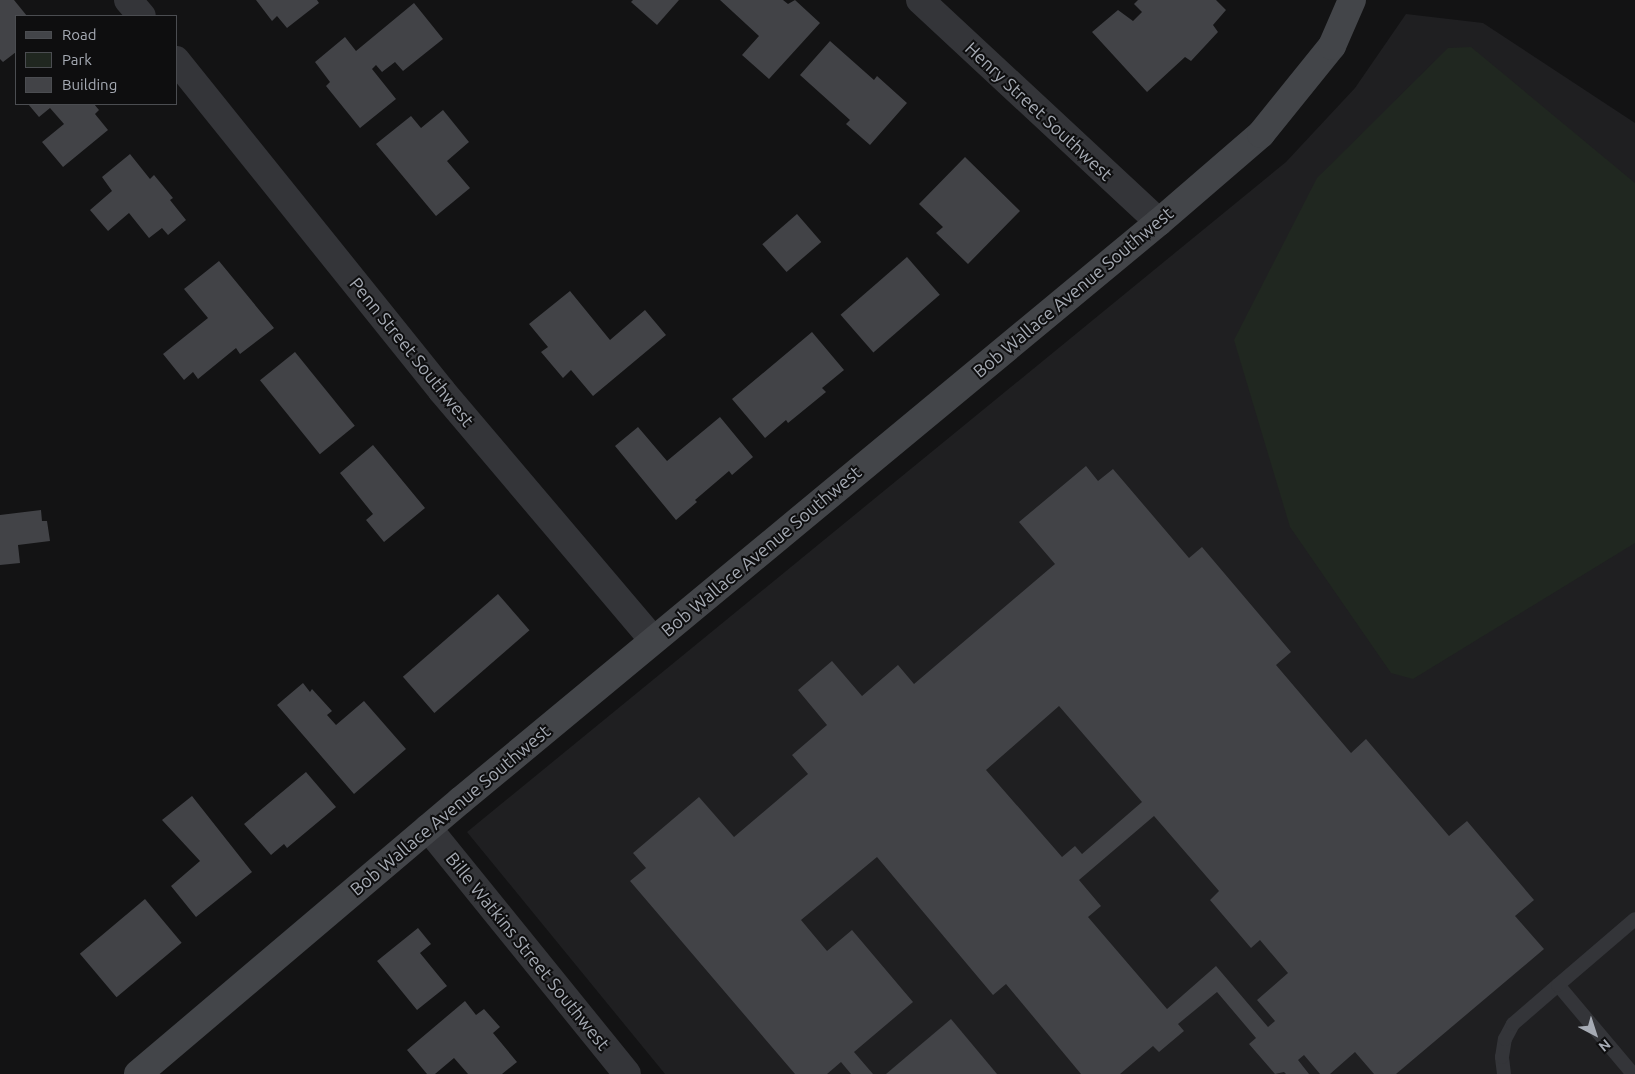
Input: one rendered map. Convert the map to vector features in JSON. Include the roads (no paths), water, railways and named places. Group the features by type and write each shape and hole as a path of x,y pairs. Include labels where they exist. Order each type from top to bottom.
{"main road":[{"name":"Bob Wallace Avenue Southwest","path":"138,1074 428,828 1158,222 1261,134 1332,46 1352,0"}],"street":[{"path":"128,0 141,15"},
{"name":"Henry Street Southwest","path":"920,0 1158,222"},
{"name":"Penn Street Southwest","path":"178,62 442,391 654,640"},
{"name":"Bille Watkins Street Southwest","path":"428,828 627,1074"}],"lane":[{"path":"1504,1074 1502,1057 1505,1039 1513,1024 1635,919"},
{"path":"1558,985 1633,1074"}]}
